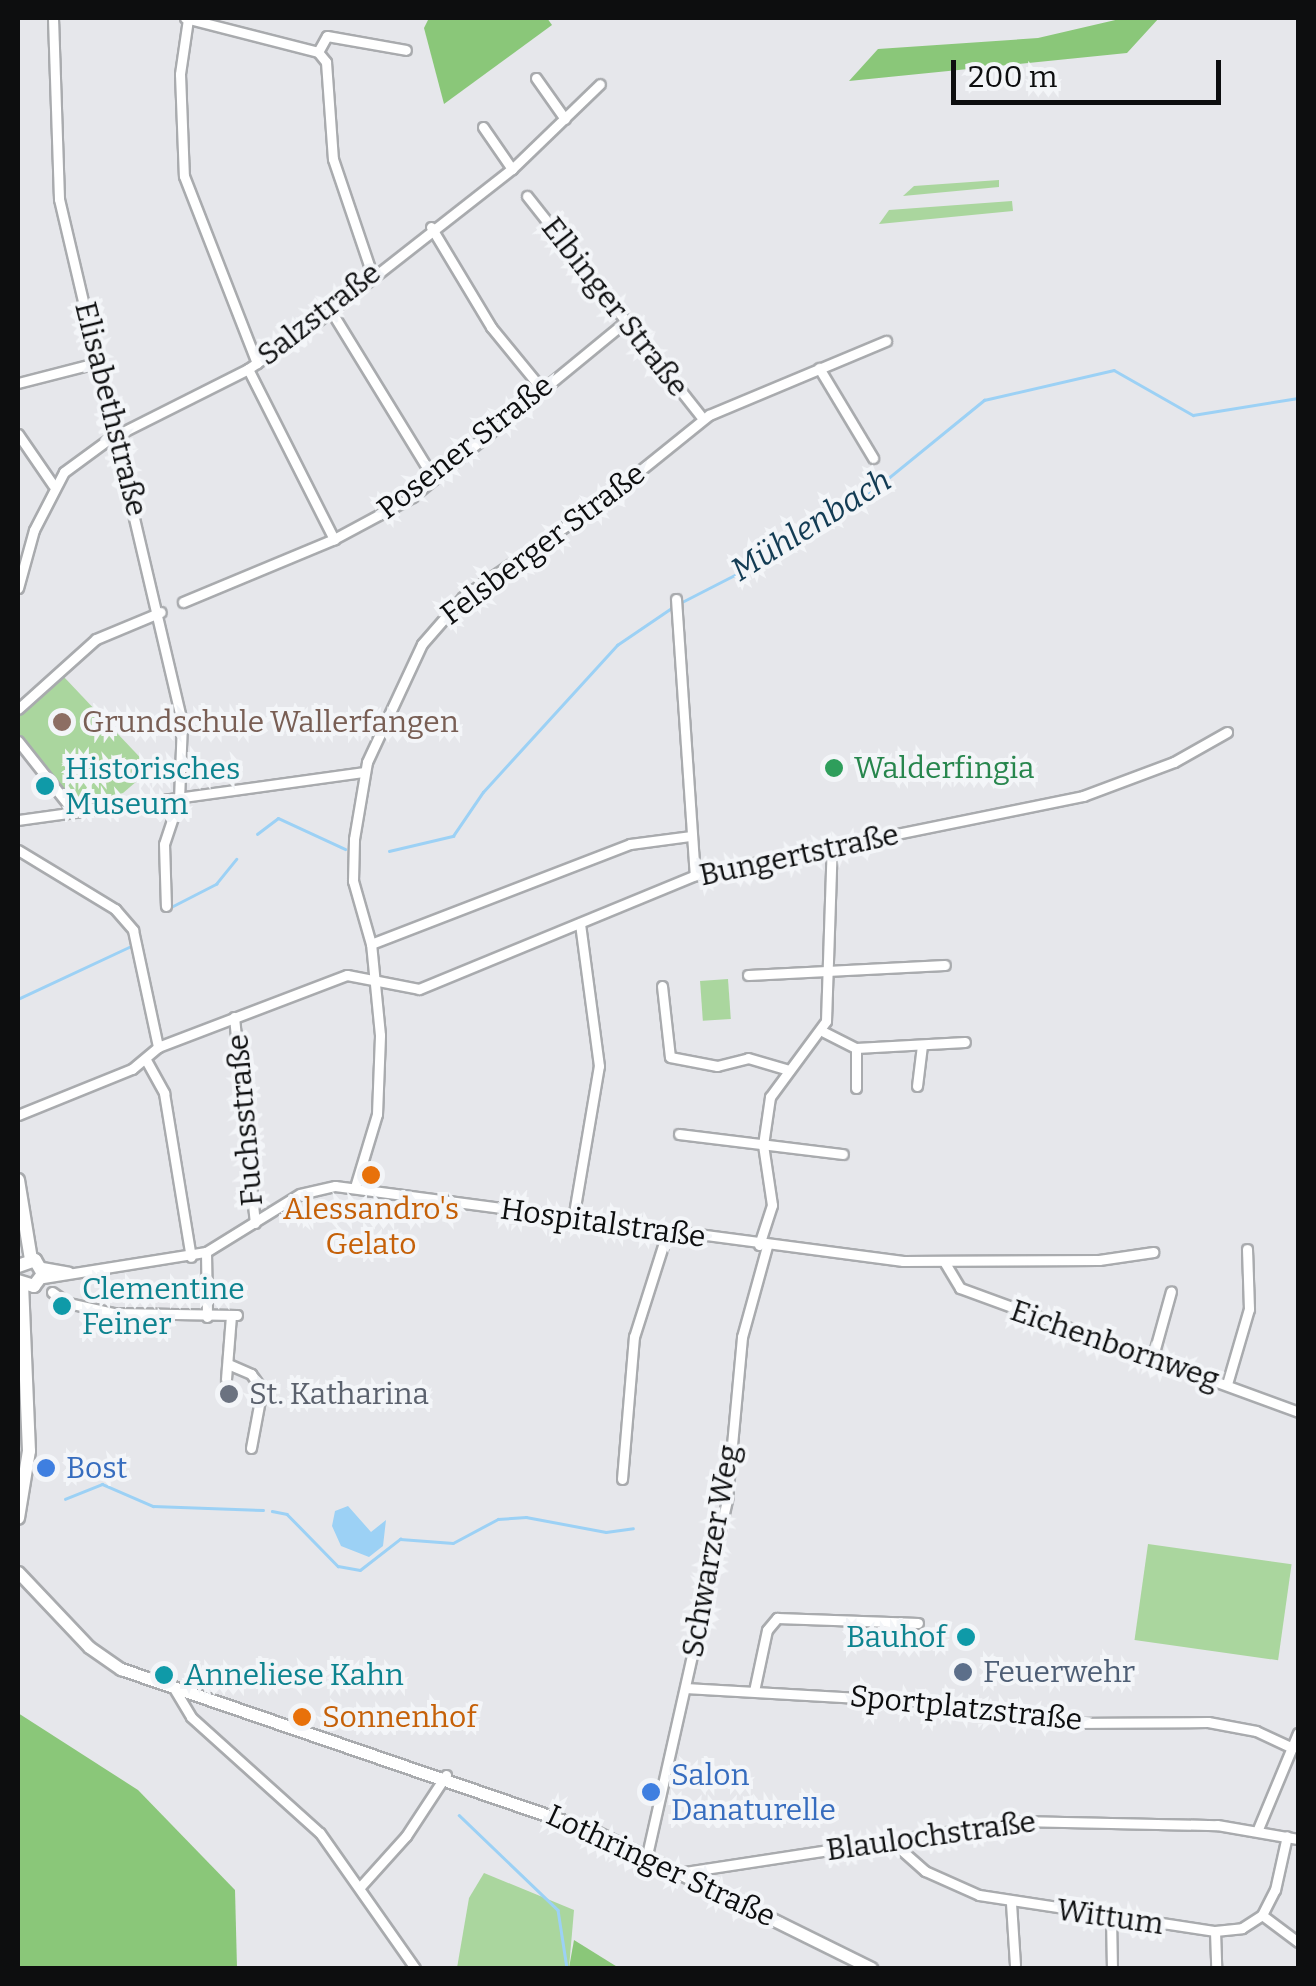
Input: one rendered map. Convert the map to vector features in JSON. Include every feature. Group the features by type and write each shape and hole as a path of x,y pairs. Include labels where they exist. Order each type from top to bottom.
{"main road":[{"path":"18,1180 32,1266 24,1284 24,1497 18,1518"}],"street":[{"name":"Elisabethstraße","path":"53,18 55,177 161,612 182,722 180,799 164,844 166,906"},
{"path":"334,539 252,366 210,258 184,176 179,108 185,18 318,52 326,62 333,159 372,274"},
{"path":"318,52 327,36 406,50"},
{"path":"536,78 565,119"},
{"name":"Salzstraße","path":"53,485 117,434 252,366 331,311 431,227 510,170 600,84"},
{"path":"483,127 510,170"},
{"name":"Elbinger Straße","path":"526,196 703,419"},
{"path":"431,227 491,327 540,388"},
{"path":"331,311 434,478"},
{"name":"Posener Straße","path":"183,602 334,539 434,478 626,321"},
{"name":"Felsberger Straße","path":"356,1187 380,1095 372,944 352,868 364,772 413,660 450,608 605,499 703,419 886,341"},
{"path":"18,383 100,362"},
{"path":"819,368 872,458"},
{"path":"18,434 53,485 18,588"},
{"path":"676,599 696,875"},
{"path":"18,709 104,634 161,612"},
{"name":"Bungertstraße","path":"158,1047 347,974 419,988 696,875 832,844 1083,796 1174,762 1226,732"},
{"path":"18,741 74,812"},
{"path":"18,820 364,772"},
{"path":"372,944 630,844 692,836"},
{"path":"832,844 831,971 824,1032 856,1048 966,1042"},
{"path":"18,850 116,909 134,930 158,1047 146,1060 18,1115"},
{"path":"574,1218 598,1066 580,924"},
{"path":"748,975 946,965"},
{"path":"662,986 670,1058 717,1066 748,1058 789,1070"},
{"name":"Fuchsstraße","path":"234,1017 255,1223"},
{"name":"Schwarzer Weg","path":"648,1855 731,1479 742,1337 772,1205 763,1145 770,1097 824,1032"},
{"path":"917,1086 922,1045"},
{"path":"856,1048 856,1088"},
{"path":"146,1060 164,1093 191,1256"},
{"path":"679,1134 842,1154"},
{"name":"Hospitalstraße","path":"32,1266 72,1273 191,1256 206,1252 310,1190 356,1187 667,1234 945,1263 1099,1260 1153,1252"},
{"path":"622,1479 634,1337 667,1234"},
{"path":"1227,1384 1250,1309 1247,1249"},
{"path":"206,1252 207,1316"},
{"name":"Eichenbornweg","path":"945,1263 960,1288 1298,1412"},
{"path":"1153,1356 1171,1291"},
{"path":"52,1292 68,1303 113,1313 234,1315 226,1379"},
{"path":"228,1364 251,1374 262,1388 252,1448"},
{"name":"Lothringer Straße","path":"18,1572 101,1658 446,1775 648,1855 870,1968"},
{"path":"754,1691 767,1630 777,1618 918,1623"},
{"path":"172,1685 179,1705 297,1808 360,1887 415,1968"},
{"name":"Sportplatzstraße","path":"686,1688 929,1702 1068,1723 1208,1722 1256,1732 1292,1748"},
{"path":"1258,1829 1298,1733"},
{"path":"360,1887 406,1836 446,1775"},
{"name":"Blaulochstraße","path":"685,1872 1048,1820 1258,1829 1293,1838"},
{"path":"1293,1838 1262,1915 1298,1942"},
{"name":"Wittum","path":"890,1840 897,1852 946,1882 1011,1902 1215,1931 1242,1928 1262,1915"},
{"path":"1011,1902 1014,1964"},
{"path":"1112,1917 1112,1968"},
{"path":"1215,1931 1216,1968"}],"green space":[{"path":"429,18 547,18 552,25 444,104 424,28"},
{"path":"1124,18 1159,18 1127,53 849,81 878,49 1038,38"},
{"path":"999,180 999,187 903,196 914,186"},
{"path":"1012,201 1013,211 879,224 889,210"},
{"path":"64,677 151,769 123,793 76,805 18,735 18,717"},
{"path":"728,979 731,1019 703,1021 700,981"},
{"path":"1148,1544 1292,1564 1278,1660 1135,1640"},
{"path":"18,1713 138,1790 235,1890 237,1968 18,1968"},
{"path":"484,1873 574,1910 569,1968 457,1968 469,1898"},
{"path":"574,1940 619,1968 569,1968"}],"water":[{"path":"348,1506 371,1532 386,1520 383,1546 369,1557 341,1546 332,1526 335,1511"}],"waterway":[{"name":"Mühlenbach","path":"680,603 772,556 875,489 984,400 1114,370 1193,415 1298,398"},
{"name":"Mühlenbach","path":"389,851 453,836 483,792 617,645 673,607"},
{"name":"Mühlenbach","path":"257,834 278,818 345,849"},
{"name":"Mühlenbach","path":"171,907 216,884 236,859"},
{"name":"Mühlenbach","path":"18,999 131,946"},
{"path":"65,1499 102,1484 153,1506 263,1510"},
{"path":"272,1511 287,1514 338,1566 360,1570 400,1539 453,1543 498,1519 526,1517 606,1532 633,1528"},
{"path":"459,1815 558,1910 567,1968"}],"place":[{"name":"Grundschule Wallerfangen","path":"62,722"},
{"name":"Walderfingia","path":"834,768"},
{"name":"Historisches Museum","path":"45,786"},
{"name":"Alessandro's Gelato","path":"371,1175"},
{"name":"Clementine Feiner","path":"62,1306"},
{"name":"St. Katharina","path":"229,1394"},
{"name":"Bost","path":"46,1468"},
{"name":"Bauhof","path":"966,1637"},
{"name":"Feuerwehr","path":"963,1672"},
{"name":"Anneliese Kahn","path":"164,1675"},
{"name":"Sonnenhof","path":"302,1717"},
{"name":"Salon Danaturelle","path":"651,1792"}]}
